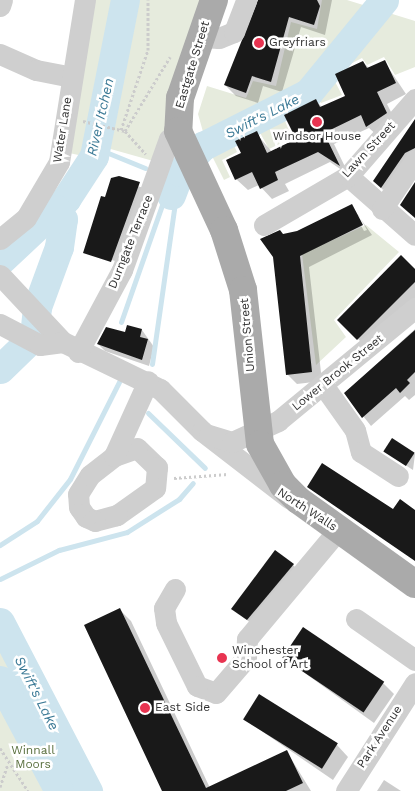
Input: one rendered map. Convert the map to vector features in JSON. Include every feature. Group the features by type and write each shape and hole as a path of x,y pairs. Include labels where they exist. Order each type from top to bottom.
{"main road":[{"name":"Eastgate Street","path":"168,150 180,98 214,0"},
{"name":"Union Street","path":"168,150 200,180 224,230 244,290 267,426 283,485 305,505"},
{"name":"North Walls","path":"305,505 415,584"}],"street":[{"path":"0,6 2,0"},
{"name":"Water Lane","path":"0,239 26,218 55,172 85,0"},
{"path":"200,37 219,38 234,32 246,0"},
{"path":"0,54 36,70 71,77"},
{"name":"Lawn Street","path":"264,225 348,176 415,99"},
{"name":"Durngate Terrace","path":"71,347 122,270 168,150"},
{"path":"382,209 415,160"},
{"path":"348,176 382,209 415,235"},
{"path":"0,275 44,324 71,347"},
{"name":"Lower Brook Street","path":"267,426 323,386 415,308"},
{"path":"0,324 40,345 71,347"},
{"name":"North Walls","path":"71,347 148,381 202,431 264,481 305,505"},
{"path":"114,456 148,381"},
{"path":"323,386 356,430 361,452 398,476"},
{"path":"132,418 145,452 159,479 155,488 118,516 96,521 86,517 79,507 78,494 90,475 114,456 137,448 145,452"},
{"name":"North Walls","path":"202,431 232,442 267,426"},
{"path":"175,589 164,608 166,623 197,686 216,693 246,658 247,639 338,530"},
{"path":"356,619 415,660"},
{"name":"Park Avenue","path":"346,791 415,684"}],"path":[{"path":"123,131 148,50 148,0"},
{"path":"123,131 173,54"},
{"path":"93,123 123,131 168,150"},
{"path":"159,479 233,474"},
{"path":"0,748 8,764 28,791"},
{"path":"0,787 8,764"}],"green space":[{"path":"93,0 116,0 88,157 69,153"},
{"path":"139,0 204,0 169,139 171,166 100,146"},
{"path":"322,0 347,0 415,21 415,67 395,75 384,57 367,65 362,58 331,74 342,95 321,103 317,97 283,116 292,138 269,149 259,131 232,141 237,152 222,160 230,177 224,180 207,146 198,114 207,86 246,98 253,81 276,86 291,22 317,29"},
{"path":"366,225 399,252 334,320 346,337 316,365 302,254"},
{"name":"Winnall Moors","path":"0,622 79,776 88,791 0,791"}],"building":[{"name":"Greyfriars","path":"258,0 317,0 320,6 314,25 289,17 271,82 252,76 246,93 224,85"},
{"name":"Windsor House","path":"385,60 396,83 377,92 387,113 366,127 361,115 324,133 340,166 318,152 275,172 278,180 260,189 252,172 235,180 226,160 241,153 235,141 257,131 267,153 296,139 284,115 316,99 320,107 345,96 335,74 363,61 367,68"},
{"path":"415,119 415,148 405,153 381,188 373,181"},
{"path":"119,176 140,182 111,262 83,253 101,196 105,197 111,178"},
{"path":"415,182 415,218 400,205"},
{"path":"352,204 363,225 300,256 312,372 286,375 273,257 260,239 280,230 283,234 297,231"},
{"path":"401,255 415,269 415,282 357,340 337,320"},
{"path":"127,325 142,329 140,337 148,339 142,360 97,344 106,327 125,332"},
{"path":"415,330 415,372 407,380 410,383 400,393 396,388 362,418 344,393"},
{"path":"392,438 415,453 406,466 383,451"},
{"path":"322,463 393,509 400,499 415,510 415,561 307,487"},
{"path":"275,550 294,564 247,620 231,609"},
{"name":"East Side","path":"120,608 206,788 287,750 303,783 286,791 162,791 84,625"},
{"path":"303,627 384,682 364,712 282,658"},
{"path":"259,694 338,743 322,769 243,719"}],"waterway":[{"name":"River Itchen","path":"0,261 66,199 94,156 125,0"},
{"name":"Swift's Lake","path":"171,195 180,172 203,146 308,93 384,0"},
{"path":"96,148 145,168"},
{"name":"Swift's Lake","path":"169,178 175,181"},
{"name":"Swift's Lake","path":"121,322 163,202 171,195"},
{"path":"152,364 174,209 171,195"},
{"path":"0,369 34,336 37,307 59,247 63,219 56,209"},
{"name":"Swift's Lake","path":"0,545 37,521 70,479 120,380"},
{"path":"148,413 205,468"},
{"path":"0,579 59,550 127,532 179,499 193,483"},
{"name":"Swift's Lake","path":"0,622 88,791"},
{"path":"0,680 59,791"}],"place":[{"name":"Greyfriars","path":"259,43"},
{"name":"Windsor House","path":"317,122"},
{"name":"Winchester School of Art","path":"222,658"},
{"name":"East Side","path":"145,708"}]}
